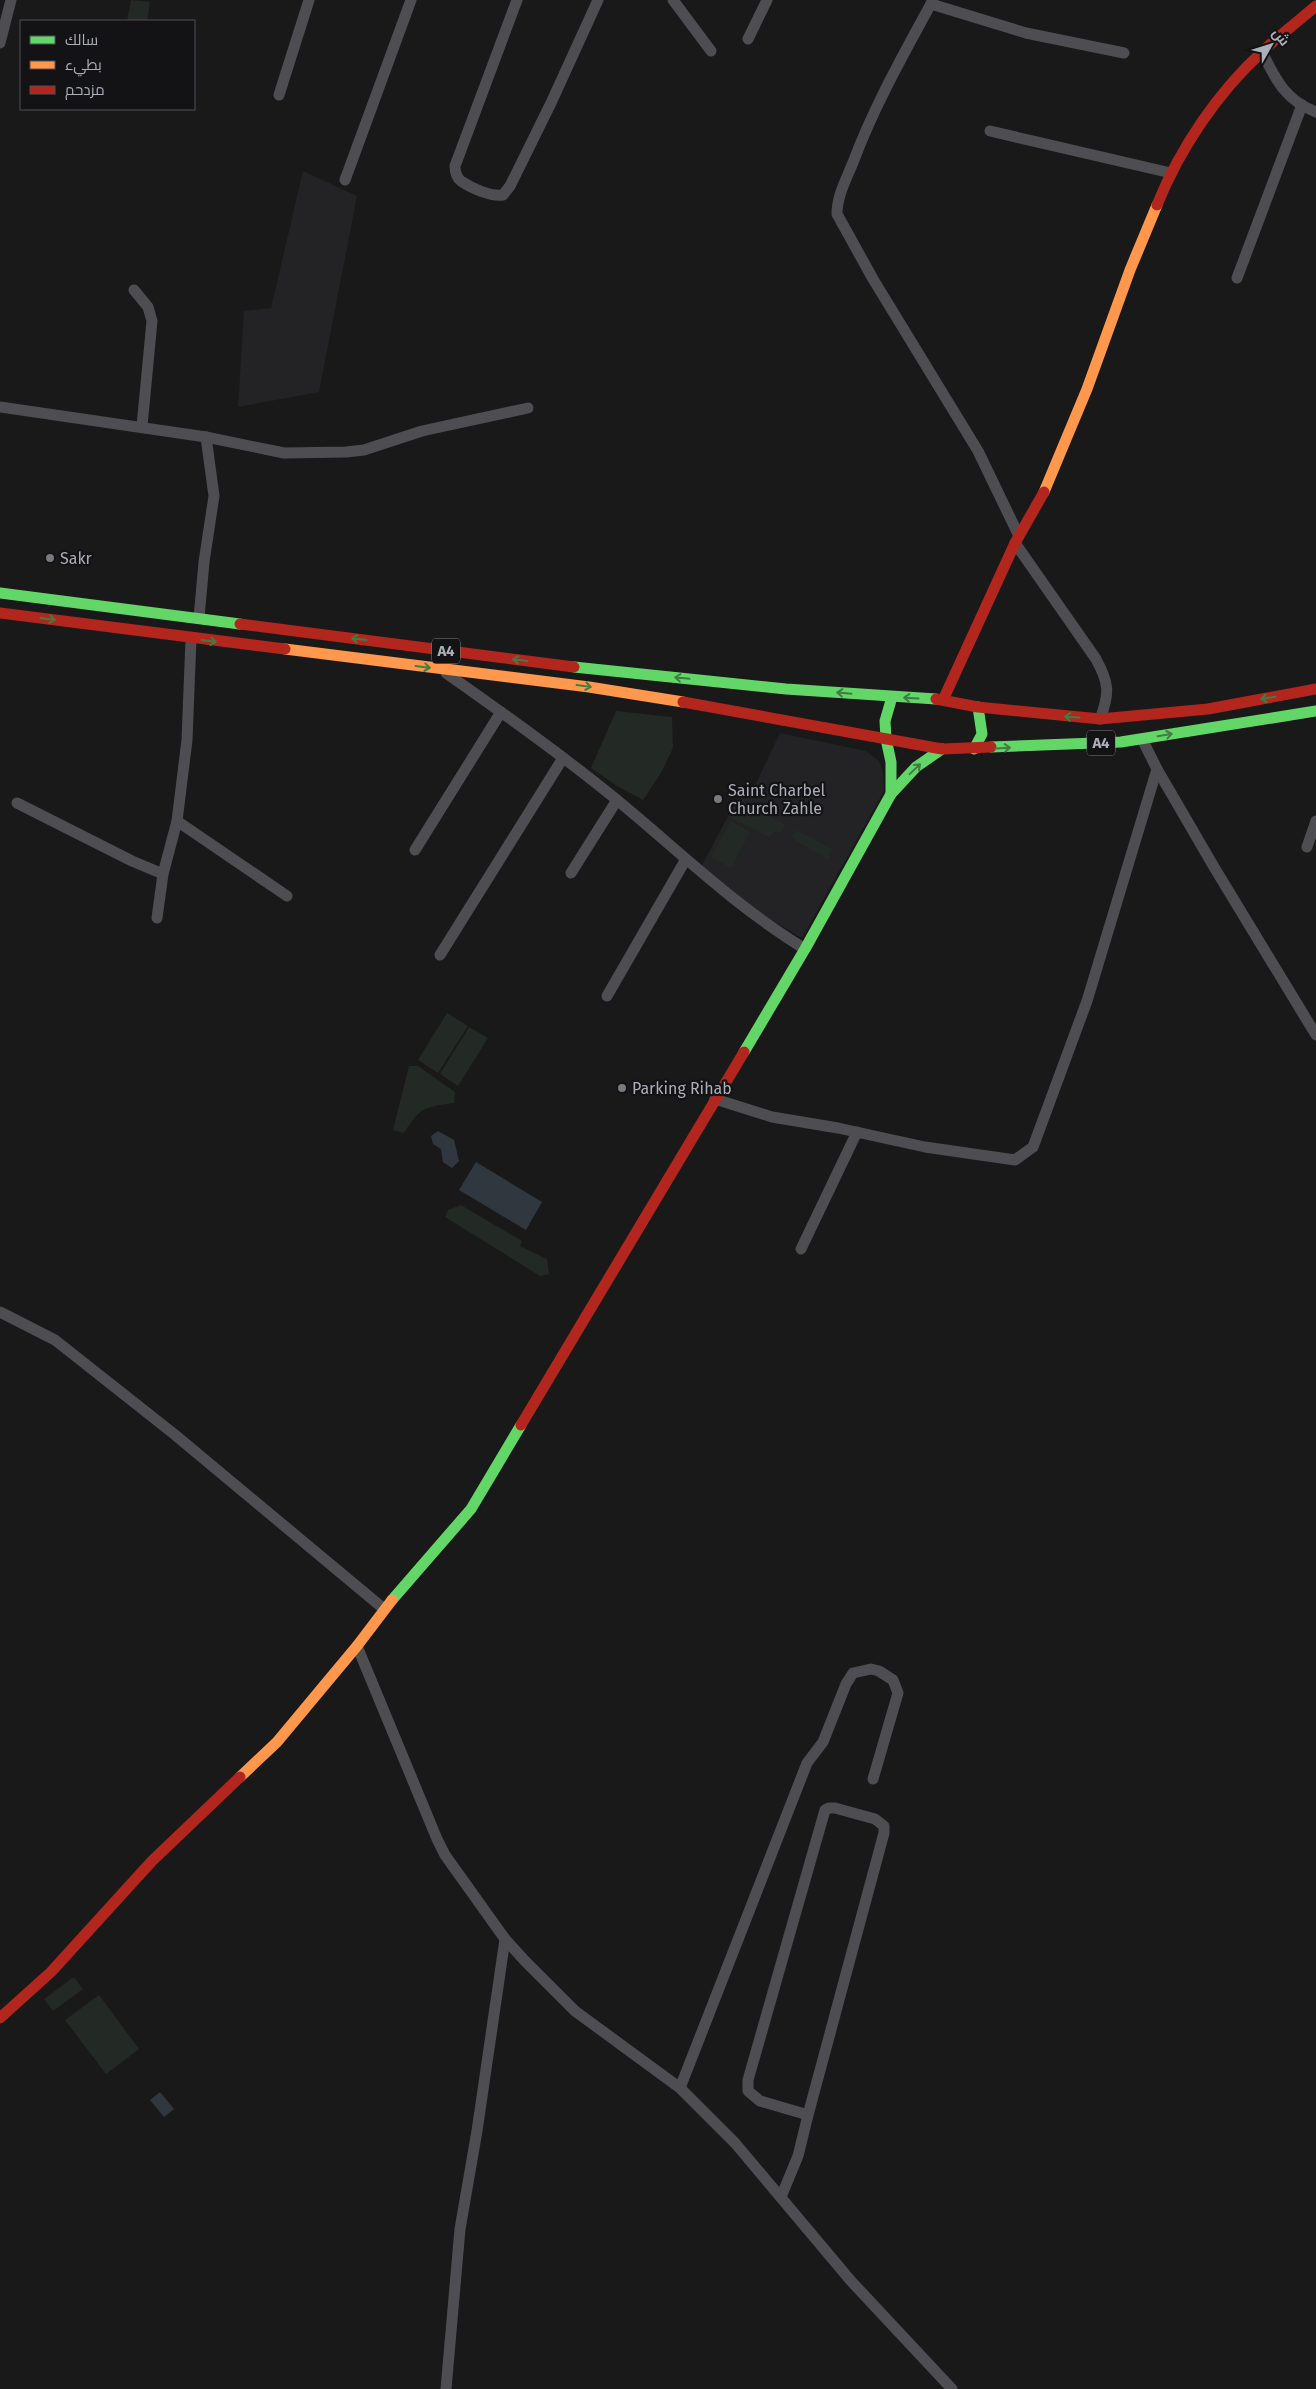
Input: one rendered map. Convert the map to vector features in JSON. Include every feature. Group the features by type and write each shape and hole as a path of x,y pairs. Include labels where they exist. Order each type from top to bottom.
{"main road":[{"path":"943,700 1017,539 1047,486 1067,439 1130,270 1171,173 1207,114 1262,52 1316,6"},
{"name":"A4","path":"0,593 601,671 943,700 978,707 1100,718 1208,709 1316,690"},
{"name":"A4","path":"0,613 589,687 942,749 974,749 1142,739 1316,711"},
{"path":"891,794 891,762 886,739 885,721 892,697"},
{"path":"974,749 980,743 984,732 978,707"},
{"path":"0,2018 51,1972 152,1861 277,1742 357,1646 384,1609 472,1510 805,949 891,794 916,767 942,749"}],"street":[{"path":"0,43 11,0"},
{"path":"280,95 309,0"},
{"path":"345,180 411,0"},
{"path":"517,0 455,166 456,174 460,180 495,196 503,195 510,186 552,103 598,0"},
{"path":"673,0 710,51"},
{"path":"748,39 767,0"},
{"path":"1100,718 1106,702 1106,677 1017,539 978,451 873,279 837,214 843,185 860,140 932,2 1026,33 1124,53"},
{"path":"1262,52 1282,89 1302,105 1316,112"},
{"path":"1237,278 1302,105"},
{"path":"990,132 1171,173"},
{"path":"134,290 148,307 152,321 142,426"},
{"path":"0,407 142,426 284,453 364,450 422,431 528,408"},
{"path":"199,618 204,562 214,496 206,437"},
{"path":"157,918 163,874 177,821 187,740 191,638"},
{"path":"441,669 502,712 617,800 737,903 805,949"},
{"path":"415,850 502,712"},
{"path":"1142,739 1157,769 1316,1035"},
{"path":"440,955 563,758"},
{"path":"715,1099 772,1117 857,1132 924,1147 1015,1160 1033,1147 1087,1001 1157,769"},
{"path":"572,873 617,800"},
{"path":"17,803 132,861 163,874"},
{"path":"177,821 287,896"},
{"path":"1307,847 1316,821"},
{"path":"607,996 686,858"},
{"path":"801,1249 857,1132"},
{"path":"0,1312 55,1340 174,1434 384,1609"},
{"path":"357,1646 437,1840 445,1855 505,1939 575,2011 680,2088 735,2143 851,2281 952,2389"},
{"path":"680,2088 807,1763 823,1742 849,1678 858,1670 871,1669 888,1676 896,1685 898,1693 873,1779"},
{"path":"781,2197 798,2156 884,1833 884,1826 875,1819 835,1808 825,1810 748,2080 748,2091 760,2101 808,2115"},
{"path":"446,2389 460,2229 477,2131 505,1939"}],"shaded area":[{"path":"131,0 150,2 147,20 127,20"},
{"path":"303,171 357,196 319,392 238,407 244,311 271,308"},
{"path":"616,711 672,717 673,748 661,773 643,800 617,786 591,768"},
{"path":"780,733 866,751 879,761 883,771 884,791 802,938 743,903 701,867 742,790 751,794"},
{"path":"741,800 785,825 781,833 774,832 769,837 731,818"},
{"path":"731,821 750,832 731,868 711,857"},
{"path":"796,830 832,849 828,859 791,838"},
{"path":"447,1013 468,1026 438,1073 418,1060"},
{"path":"469,1027 488,1038 458,1086 440,1074"},
{"path":"409,1066 418,1066 455,1092 454,1103 430,1107 419,1113 404,1133 393,1130"},
{"path":"438,1131 454,1140 459,1161 452,1168 443,1162 441,1149 433,1144 431,1136"},
{"path":"476,1162 542,1202 526,1230 459,1190"},
{"path":"461,1205 522,1241 520,1246 547,1259 549,1274 540,1276 445,1217 448,1210"},
{"path":"74,1977 83,1989 53,2011 44,1999"},
{"path":"99,1995 139,2049 106,2074 65,2020"},
{"path":"160,2092 174,2109 164,2117 150,2100"}],"traffic: fast":[{"path":"0,593 240,624"},
{"path":"574,667 786,689 936,699"},
{"path":"886,739 885,721 892,697"},
{"path":"974,749 982,734 978,707"},
{"path":"991,747 1121,742 1316,711"},
{"path":"886,739 891,762 891,794"},
{"path":"744,1052 805,949 891,794 916,767 942,749"},
{"path":"392,1600 471,1509 521,1425"}],"traffic: slow":[{"path":"1044,492 1087,389 1130,270 1157,205"},
{"path":"285,649 589,687 683,702"},
{"path":"240,1777 277,1742 357,1646 392,1600"}],"traffic: jam":[{"path":"1157,205 1189,142 1231,84 1263,51 1316,6"},
{"path":"943,700 1015,543 1044,492"},
{"path":"0,613 285,649"},
{"path":"240,624 574,667"},
{"path":"936,699 978,707 1100,719 1208,709 1316,689"},
{"path":"683,702 942,749 991,747"},
{"path":"521,1425 744,1052"},
{"path":"0,2018 51,1972 152,1861 240,1777"}],"place":[{"name":"Sakr","path":"50,558"},
{"name":"Saint Charbel Church Zahle","path":"718,799"},
{"name":"Parking Rihab","path":"622,1088"}]}
